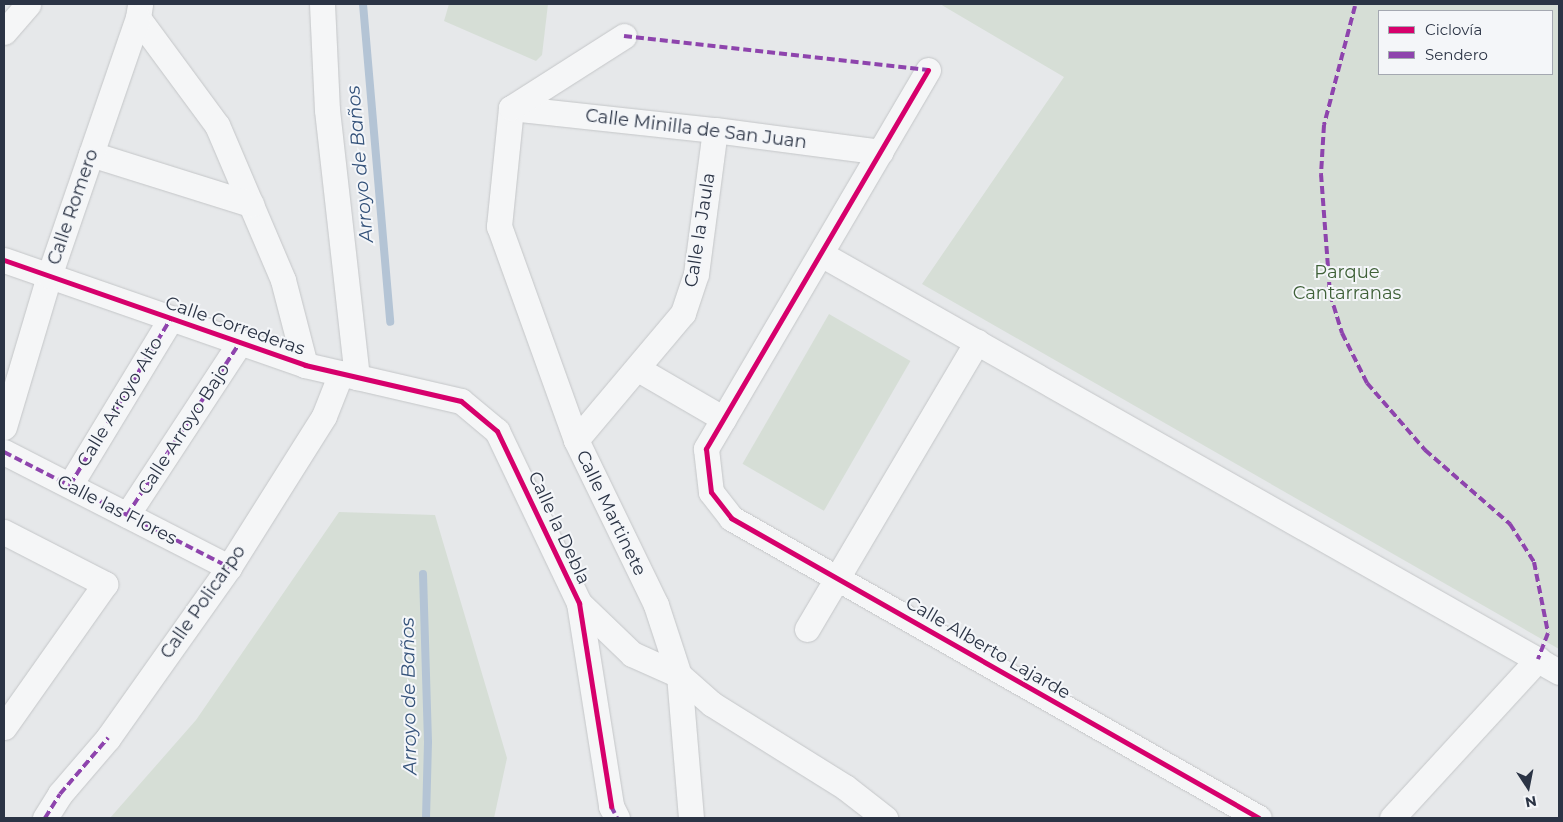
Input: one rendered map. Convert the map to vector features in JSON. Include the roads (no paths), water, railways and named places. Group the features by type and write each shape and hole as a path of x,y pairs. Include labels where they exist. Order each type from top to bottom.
{"street":[{"path":"4,32 28,4"},
{"path":"322,4 327,110 349,375"},
{"path":"139,11 217,125 283,280 305,365"},
{"name":"Calle Romero","path":"4,427 49,276 139,11"},
{"path":"511,108 624,36"},
{"path":"638,369 724,419 928,70"},
{"name":"Calle Minilla de San Juan","path":"511,108 715,130 881,152"},
{"name":"Calle Martinete","path":"511,108 499,226 576,440 656,605 679,675 692,818"},
{"name":"Calle la Jaula","path":"576,440 638,369 683,313 696,274 715,130"},
{"path":"91,154 251,204"},
{"path":"821,254 1559,672"},
{"name":"Calle Correderas","path":"4,260 305,365 461,401"},
{"name":"Calle Arroyo Alto","path":"70,485 171,318"},
{"path":"808,629 977,341"},
{"name":"Calle Arroyo Bajo","path":"128,515 240,342"},
{"name":"Calle Policarpo","path":"45,818 60,794 108,738 230,568 349,375"},
{"name":"Calle la Debla","path":"461,401 497,431 579,603 614,812"},
{"name":"Calle Alberto Lajarde","path":"724,419 706,449 711,492 731,518 1259,818"},
{"name":"Calle las Flores","path":"4,452 230,568"},
{"path":"4,532 105,584 4,727"},
{"path":"579,603 632,654 679,675 712,704 845,787 885,818"},
{"path":"1392,818 1538,659"}],"waterway":[{"name":"Arroyo de Baños","path":"363,4 390,322"},
{"name":"Arroyo de Baños","path":"423,574 428,742 426,818"}],"park label":[{"name":"Parque Cantarranas","path":"1347,283"}]}
